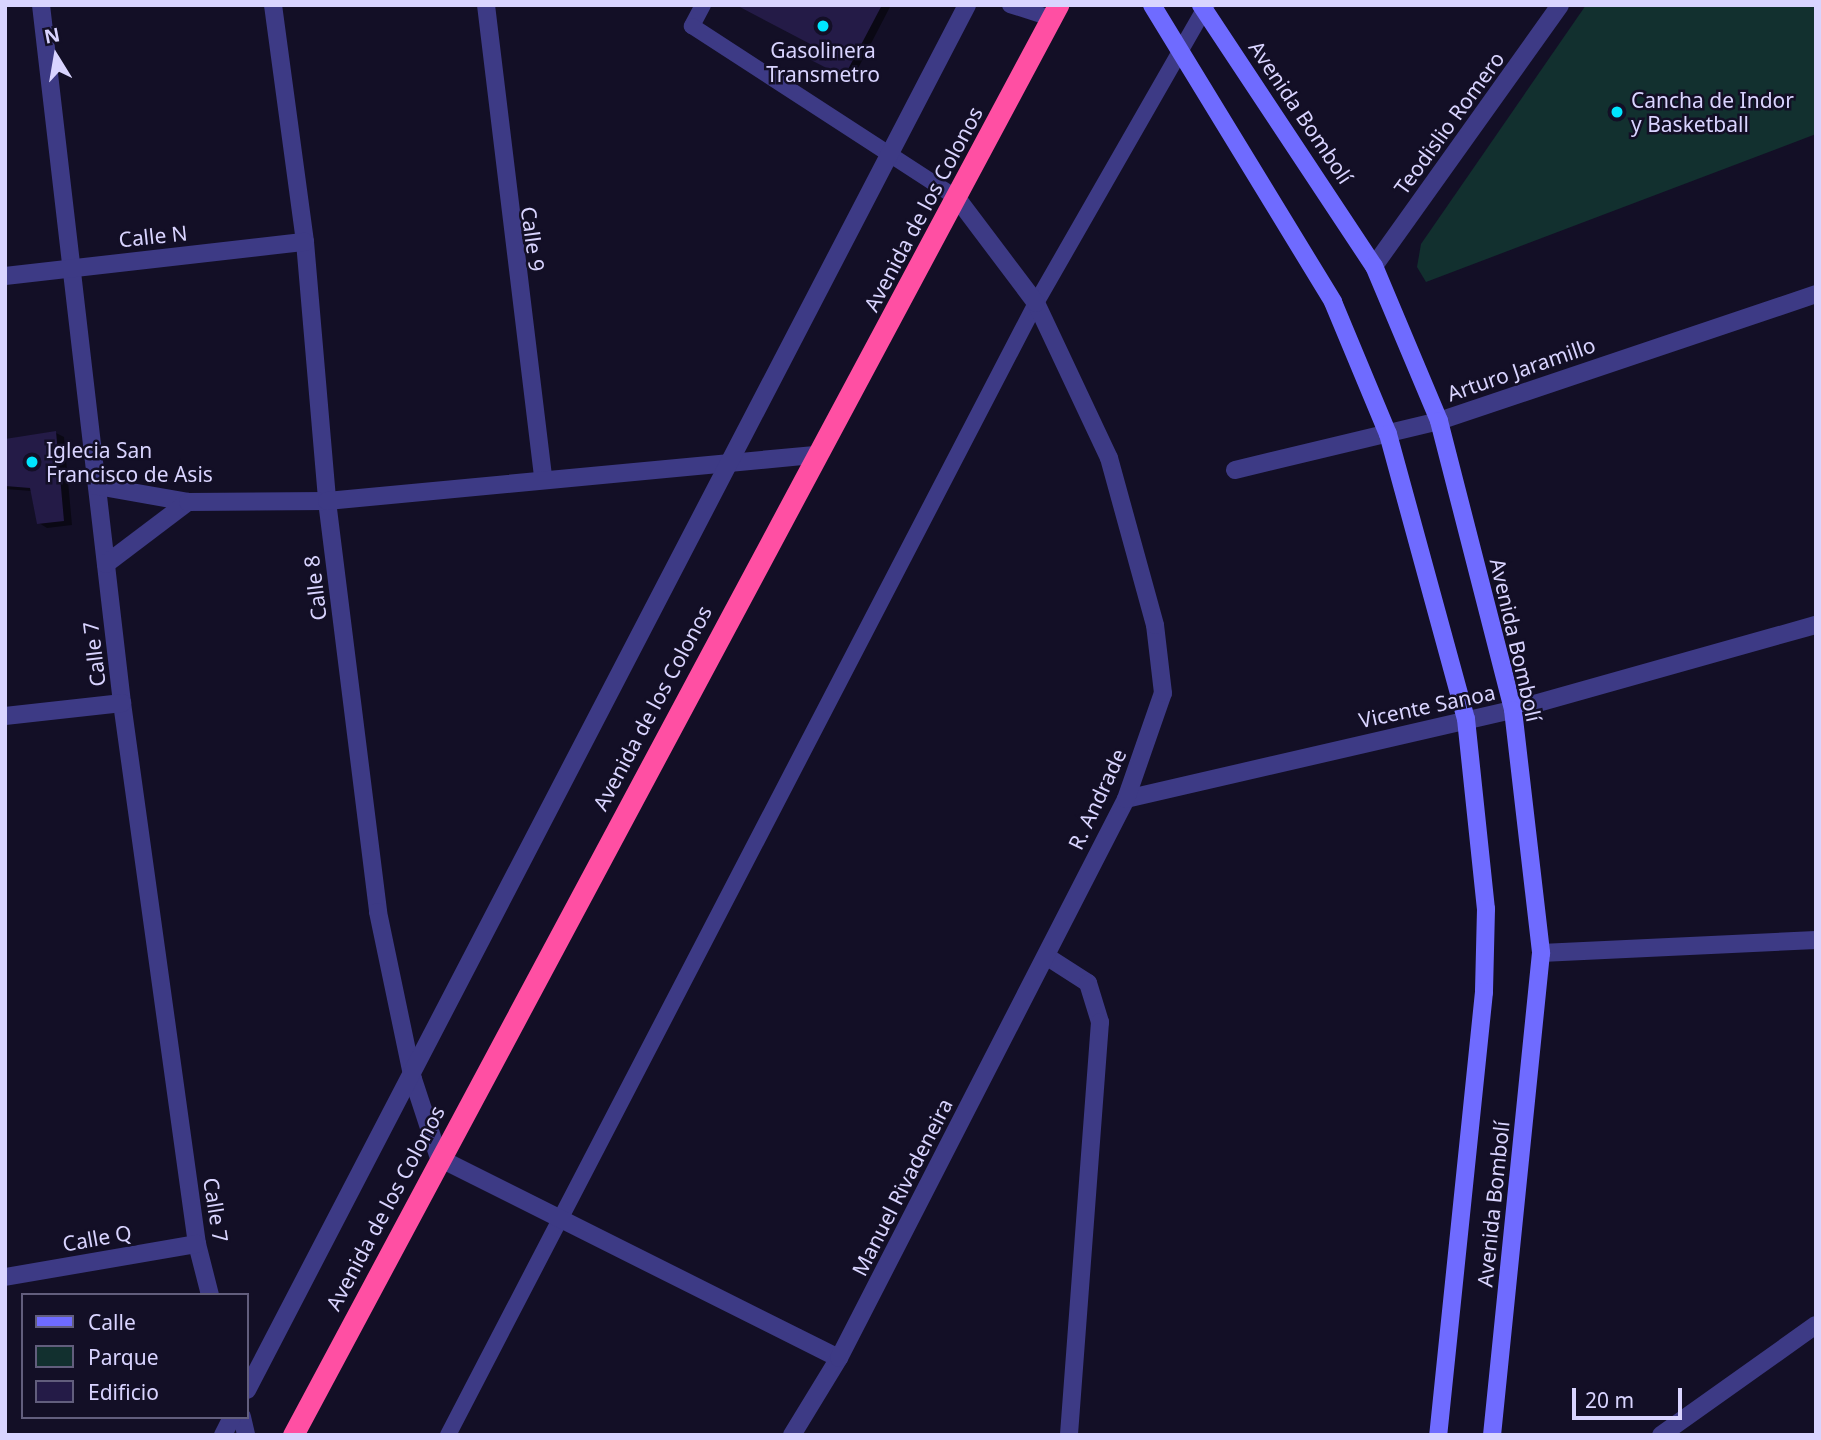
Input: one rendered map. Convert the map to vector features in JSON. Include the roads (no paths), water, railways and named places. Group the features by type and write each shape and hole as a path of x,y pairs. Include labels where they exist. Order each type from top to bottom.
{"highway":[{"name":"Avenida de los Colonos","path":"293,1435 1055,12"}],"street":[{"name":"Calle 7","path":"41,5 122,703 197,1244 209,1293"},
{"name":"Calle 8","path":"273,5 305,242 327,501 378,912 414,1079 439,1158"},
{"name":"Calle 9","path":"486,5 543,478"},
{"path":"248,1388 414,1079 727,462 967,5"},
{"name":"Avenida Bombolí","path":"1153,5 1333,302 1388,434 1466,719 1485,895 1484,992 1438,1435"},
{"name":"Teodislio Romero","path":"1374,266 1560,5"},
{"name":"Avenida Bombolí","path":"1204,7 1374,266 1438,421 1513,710 1541,953 1492,1435"},
{"name":"R. Andrade","path":"957,198 1036,303 1113,469 1157,636 1161,705 1126,799 1046,957"},
{"name":"Calle N","path":"5,276 305,242"},
{"name":"Arturo Jaramillo","path":"1235,470 1438,421 1816,294"},
{"path":"97,486 188,502 327,501 543,478 818,455"},
{"path":"106,564 188,502"},
{"name":"Vicente Sanoa","path":"1126,799 1513,710 1816,625"},
{"path":"5,716 122,703"},
{"path":"1541,953 1816,940"},
{"path":"1046,957 1088,983 1100,1022 1069,1435"},
{"name":"Manuel Rivadeneira","path":"792,1435 839,1358 1046,957"},
{"path":"439,1158 563,1217 839,1358"},
{"name":"Calle Q","path":"5,1277 197,1244"},
{"path":"1661,1435 1816,1325"},
{"path":"223,1435 231,1419"}],"lane":[{"path":"703,5 692,26 890,152 957,198"},
{"path":"1010,5 1055,12"},
{"path":"448,1435 1036,303 1204,7"}],"place":[{"name":"Gasolinera Transmetro","path":"823,26"},
{"name":"Cancha de Indor y Basketball","path":"1617,112"},
{"name":"Iglecia San Francisco de Asis","path":"32,462"}]}
